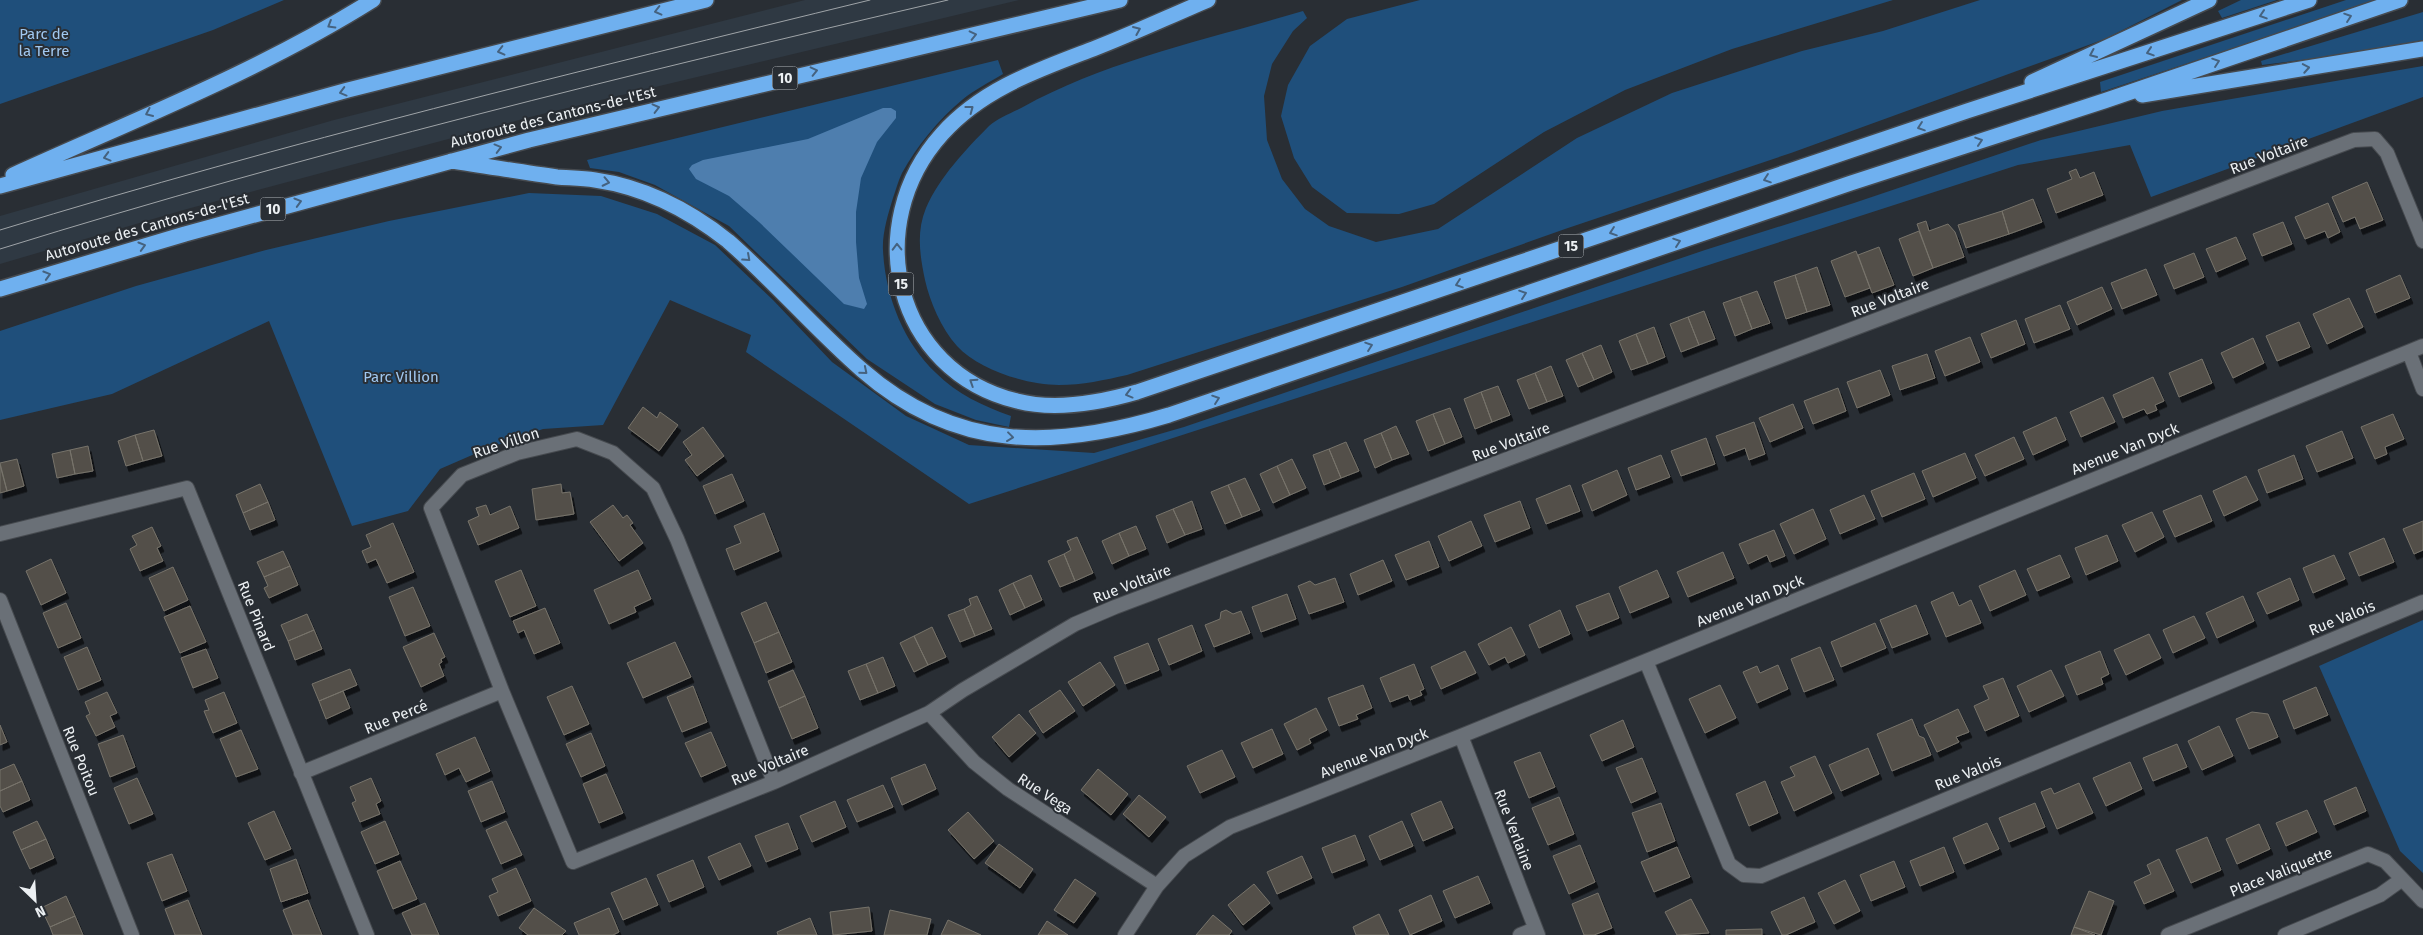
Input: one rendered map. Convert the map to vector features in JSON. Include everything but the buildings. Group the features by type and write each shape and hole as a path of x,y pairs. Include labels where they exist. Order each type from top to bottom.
{"highway":[{"path":"0,180 266,61 308,39 373,0"},
{"path":"0,186 348,90 706,0"},
{"name":"Autoroute des Cantons-de-l'Est","path":"0,289 184,234 451,161 664,106 1120,0"},
{"name":"15","path":"1208,0 1092,49 1040,68 993,93 952,124 919,165 906,194 897,233 901,284 909,309 928,343 946,362 980,387 1018,402 1049,406 1099,402 1137,392 1967,112"},
{"path":"1967,112 2209,0"},
{"path":"1967,112 2309,0"},
{"path":"451,161 626,186 666,202 704,223 728,241 756,266 832,343 863,371 894,394 936,417 968,428 1016,437 1057,439 1104,432 1169,415 1868,177 2104,102 2400,0"},
{"path":"2104,102 2423,48"}],"street":[{"name":"Rue Voltaire","path":"573,862 774,782 930,713 963,690 1075,624 1115,607 2354,140 2375,139 2387,153 2423,241"},
{"name":"Avenue Van Dyck","path":"1124,935 1157,886 1184,856 1230,827 1461,736 2423,346"},
{"path":"2408,352 2423,388"},
{"name":"Rue Villon","path":"573,862 502,691 431,508 462,476 517,453 577,439 613,453 653,488 677,539 774,782"},
{"name":"Rue Pinard","path":"0,534 187,488 367,935"},
{"name":"Rue Poitou","path":"0,600 132,935"},
{"name":"Rue Valois","path":"1646,661 1729,864 1744,875 1761,876 2423,602"},
{"name":"Rue Percé","path":"301,773 502,691"},
{"name":"Rue Vega","path":"930,713 974,762 1008,789 1157,886"},
{"name":"Rue Verlaine","path":"1461,736 1536,932"},
{"name":"Place Valiquette","path":"2168,935 2368,854 2385,861 2423,901"},
{"path":"2284,935 2380,895 2401,880"},
{"path":"1520,935 1536,932"}],"shaded area":[{"path":"805,0 1019,0 534,116 187,209 0,264 0,216 334,120"},
{"path":"883,108 891,108 896,111 896,118 877,142 861,178 856,212 859,278 867,304 864,309 844,304 759,222 729,196 696,179 689,169 692,165 703,160 808,139"}],"green space":[{"name":"Parc de la Terre","path":"0,0 284,0 213,30 0,104"},
{"path":"1420,0 1893,0 1732,49 1625,90 1544,132 1434,204 1399,214 1347,213 1312,187 1294,158 1281,116 1288,85 1310,46 1347,19"},
{"path":"1980,0 2182,0 2105,39 1791,153 1565,229 1402,287 1127,375 1085,383 1059,385 1018,379 991,369 966,355 951,339 933,306 927,288 920,244 921,226 926,208 938,186 954,164 993,123 1056,91 1124,63 1303,11 1307,18 1293,31 1272,64 1264,96 1267,140 1282,179 1305,209 1329,226 1376,242 1438,229 1577,138 1672,93 1802,51 1883,31"},
{"path":"2241,0 2277,0 2222,18 2218,11"},
{"path":"2346,0 2379,0 2101,92 2100,82"},
{"path":"2423,12 2423,40 2348,54 2262,65 2261,61"},
{"path":"998,60 1003,74 972,93 953,108 921,143 908,163 899,179 889,211 884,231 883,250 887,284 892,301 905,332 914,347 924,361 953,387 981,404 1011,416 1009,427 976,420 935,404 867,359 729,226 655,185 619,172 590,168 587,160"},
{"name":"Parc Villion","path":"2423,66 2423,97 2151,197 2130,145 2018,165 969,504 746,352 751,335 670,300 603,425 543,429 486,449 440,469 408,511 352,526 269,321 112,394 0,420 0,331 136,286 266,250 389,221 529,193 601,196 657,214 715,245 773,300 832,362 906,416 969,445 1094,453 1184,427 1705,250 1854,203 2041,140 2162,111"},
{"path":"2423,620 2423,873 2400,851 2319,666"}],"tram line":[{"path":"0,230 325,137 870,0"},
{"path":"0,249 117,213 353,147 710,56 948,0"}]}
